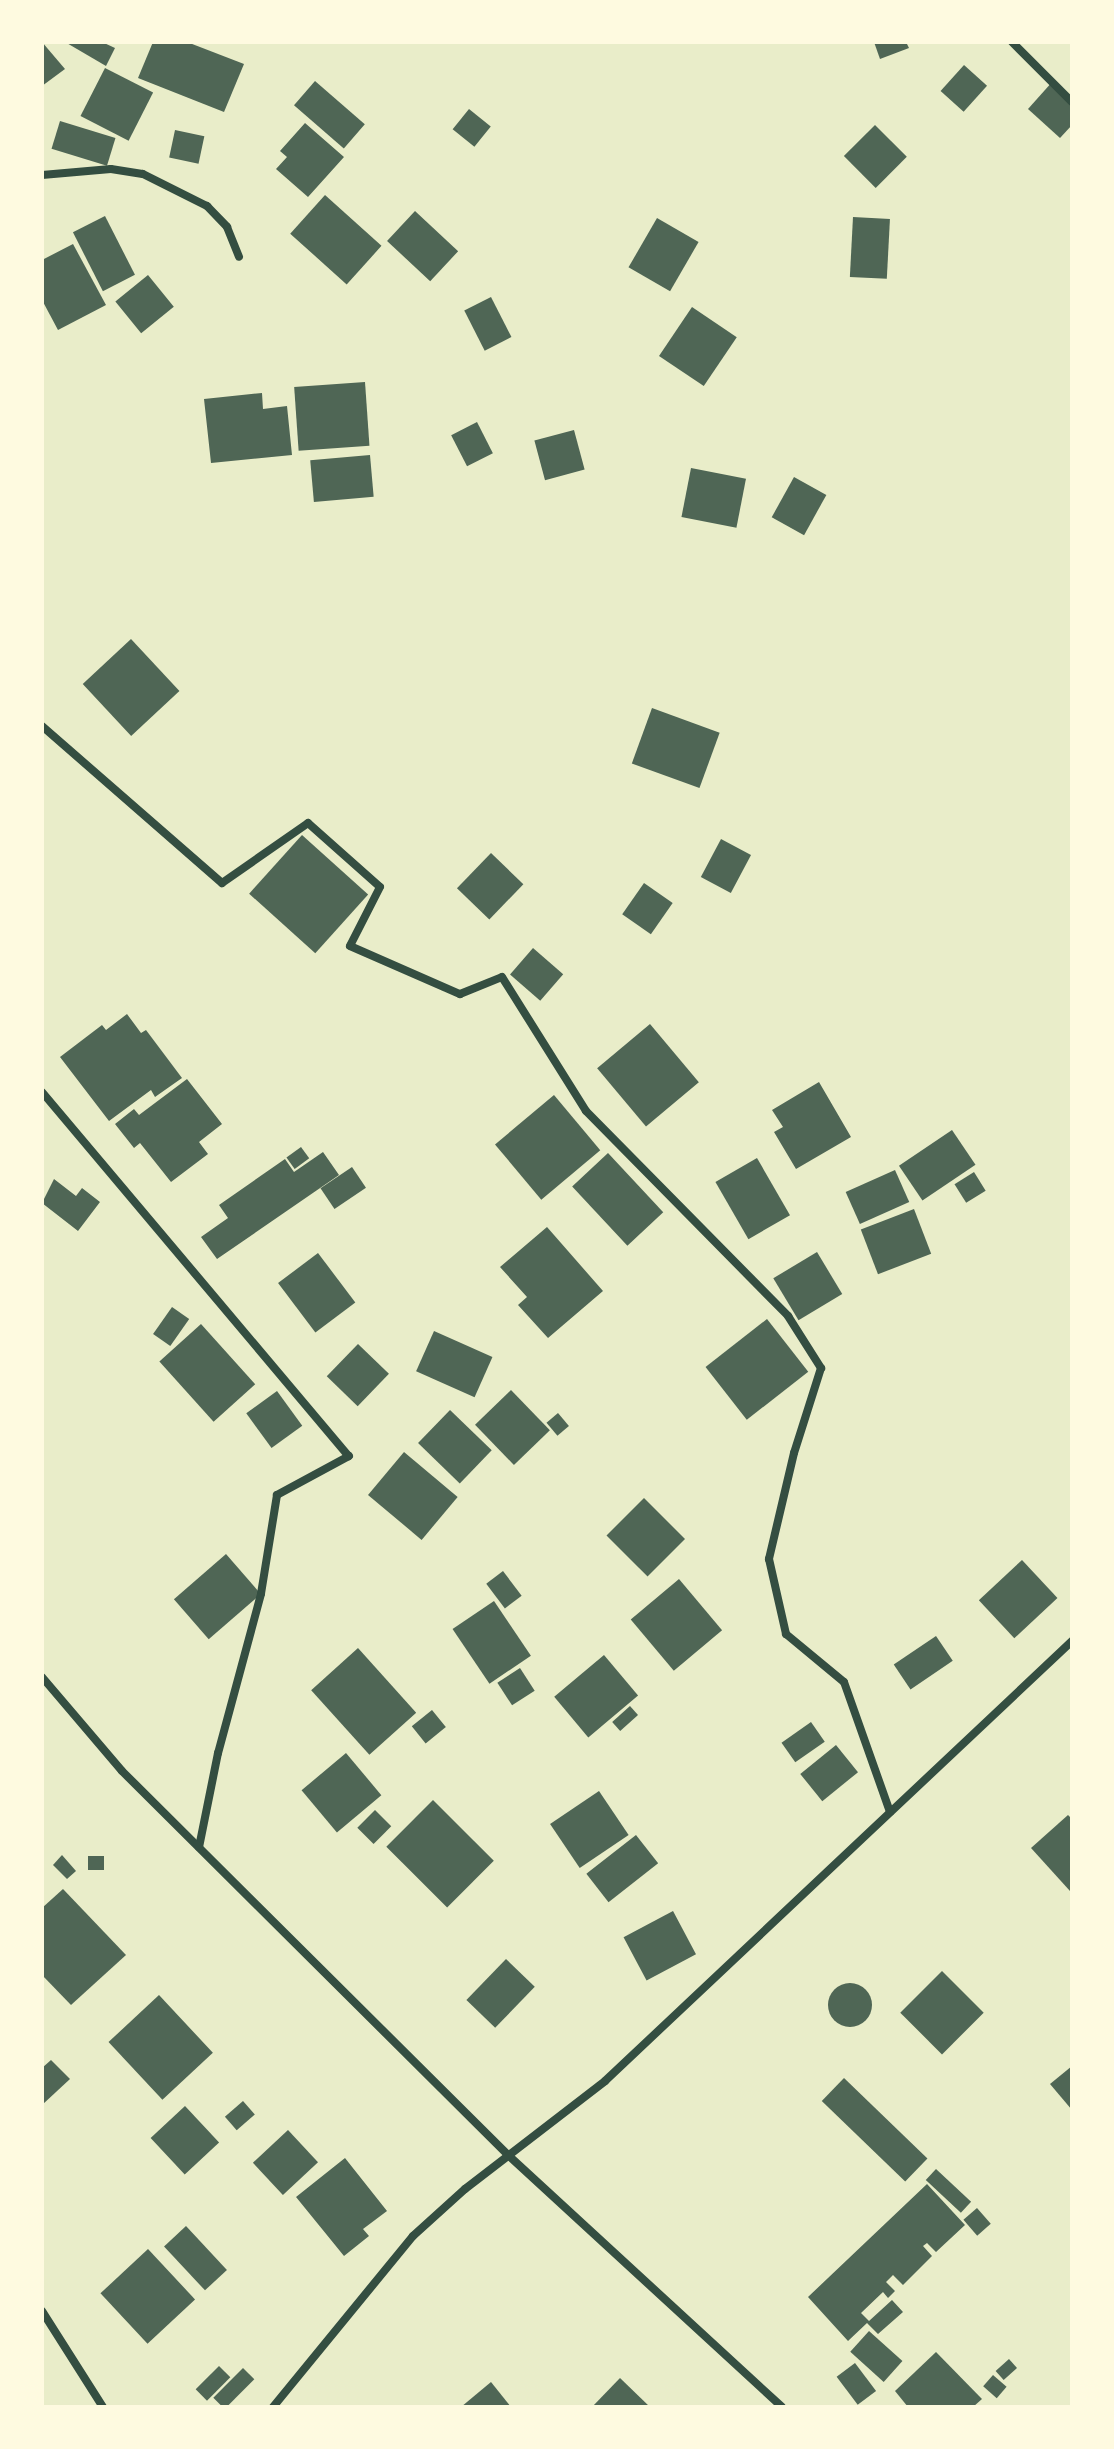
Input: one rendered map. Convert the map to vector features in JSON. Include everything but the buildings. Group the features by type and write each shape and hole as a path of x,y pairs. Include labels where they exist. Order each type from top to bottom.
{"street":[{"path":"1012,42 1072,102"},
{"path":"42,175 111,169 143,174 207,206 227,227 239,257"},
{"path":"42,726 222,883 308,823 380,887 350,946 460,994 502,977 586,1111 788,1316 821,1368 794,1453 769,1559 786,1634 844,1682 890,1812"},
{"path":"42,1092 349,1456 277,1495 258,1585 261,1594 218,1753 199,1847"},
{"path":"273,2407 413,2236 508,2155 605,2081 1072,1641"},
{"path":"42,1677 122,1771 508,2155 782,2407"},
{"path":"42,2311 103,2407"}]}
